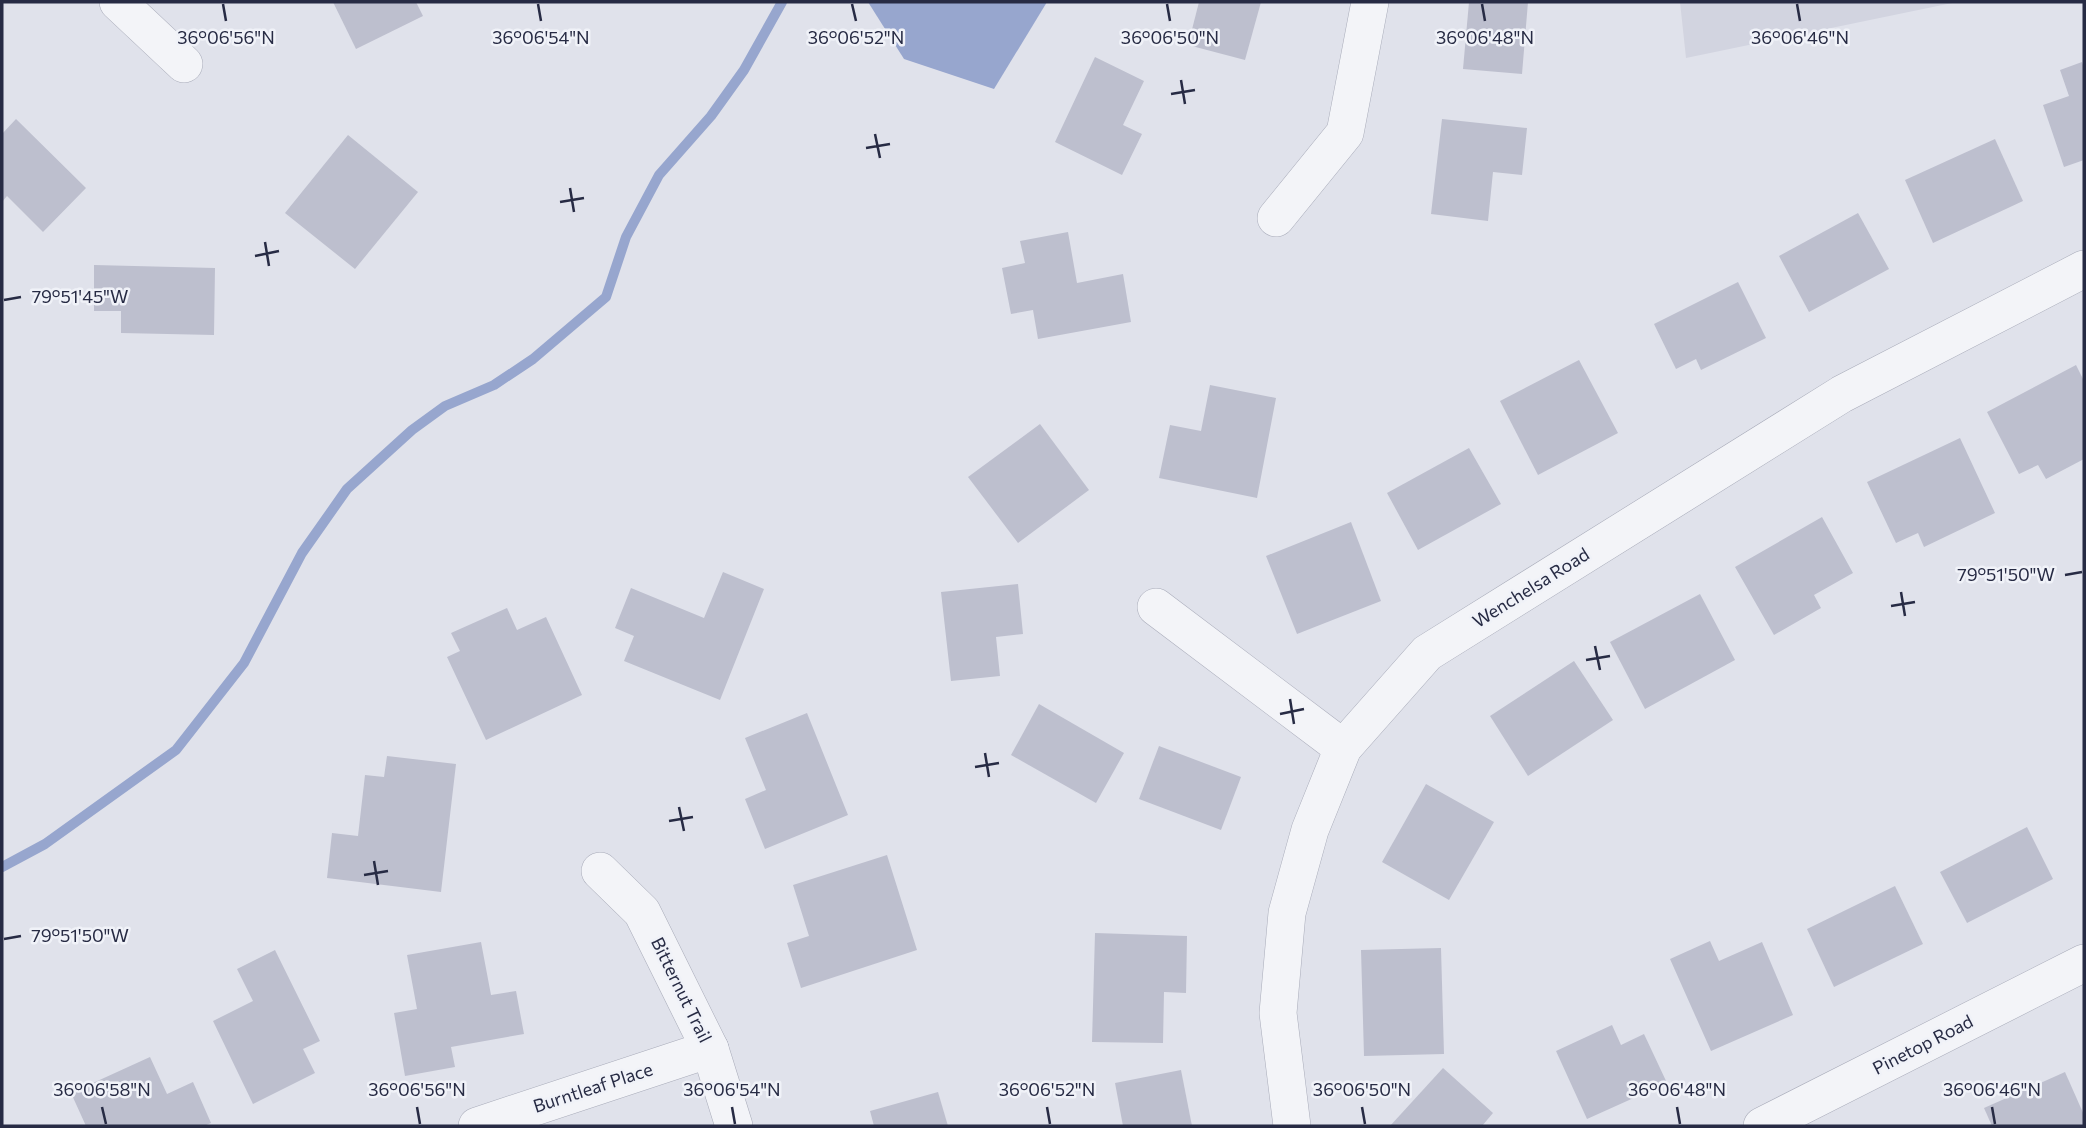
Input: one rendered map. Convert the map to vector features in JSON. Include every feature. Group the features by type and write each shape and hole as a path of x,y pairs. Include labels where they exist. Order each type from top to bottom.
{"street":[{"path":"118,2 184,64"},
{"path":"1276,218 1345,133 1370,2"},
{"name":"Wenchelsa Road","path":"1292,1126 1278,1013 1287,913 1310,830 1343,748 1427,653 1842,394 2084,269"},
{"path":"1156,607 1343,748"},
{"name":"Bitternut Trail","path":"600,871 642,912 710,1049 734,1126"},
{"name":"Pinetop Road","path":"1762,1126 2084,963"},
{"name":"Burntleaf Place","path":"477,1126 710,1049"}],"shaded area":[{"path":"1680,2 1957,2 1686,58"}],"water":[{"path":"868,2 1047,2 994,89 904,59"}],"building":[{"path":"333,2 416,2 423,16 356,49"},
{"path":"1199,2 1261,2 1245,60 1188,45"},
{"path":"1469,2 1528,2 1522,74 1463,69"},
{"path":"1095,57 1144,81 1123,125 1142,134 1122,175 1055,142"},
{"path":"2082,62 2084,160 2064,167 2043,105 2069,96 2060,70"},
{"path":"16,119 86,188 43,232 7,196 2,202 2,134"},
{"path":"1442,119 1527,128 1522,175 1493,172 1488,221 1431,214"},
{"path":"348,135 418,192 355,269 285,213"},
{"path":"1995,139 2023,201 1933,243 1905,180"},
{"path":"1858,213 1889,269 1809,312 1779,256"},
{"path":"1068,232 1077,283 1123,274 1131,322 1038,339 1033,310 1011,314 1002,268 1025,263 1020,241"},
{"path":"94,265 215,268 214,335 121,333 121,311 94,311"},
{"path":"1738,282 1766,338 1701,370 1696,359 1676,369 1654,324"},
{"path":"1579,360 1618,433 1538,475 1500,401"},
{"path":"2076,365 2084,381 2084,459 2046,479 2038,465 2019,474 1987,412"},
{"path":"1210,385 1276,398 1257,498 1159,478 1170,425 1201,431"},
{"path":"1040,424 1089,490 1018,543 968,477"},
{"path":"1960,438 1995,513 1924,547 1918,533 1896,543 1867,482"},
{"path":"1469,448 1501,504 1418,550 1387,493"},
{"path":"1822,517 1853,573 1814,595 1821,608 1774,635 1735,567"},
{"path":"1351,522 1381,601 1297,634 1266,556"},
{"path":"723,572 764,589 720,700 624,661 634,636 615,628 631,588 704,618"},
{"path":"1018,584 1023,634 996,637 1000,676 951,681 941,592"},
{"path":"1700,594 1735,660 1645,709 1610,642"},
{"path":"507,608 517,630 546,617 582,695 486,740 447,657 460,651 451,633"},
{"path":"1574,661 1613,720 1528,776 1490,716"},
{"path":"1039,704 1124,753 1096,803 1011,755"},
{"path":"807,713 848,815 765,849 745,799 766,790 745,738"},
{"path":"1159,746 1241,777 1221,830 1139,799"},
{"path":"387,756 456,764 441,892 327,878 332,833 358,836 365,775 384,777"},
{"path":"1426,784 1494,822 1449,900 1382,862"},
{"path":"2027,827 2053,879 1967,923 1940,872"},
{"path":"887,855 917,950 801,988 787,943 809,936 793,885"},
{"path":"1895,886 1923,944 1834,987 1807,929"},
{"path":"1095,933 1187,936 1186,993 1164,992 1163,1043 1092,1042"},
{"path":"1710,941 1719,961 1762,942 1793,1015 1711,1051 1670,959"},
{"path":"481,942 491,995 516,991 524,1034 451,1047 455,1067 405,1076 394,1013 417,1009 407,955"},
{"path":"1441,948 1444,1054 1364,1056 1361,950"},
{"path":"275,950 320,1041 303,1049 315,1073 253,1104 213,1021 253,1001 237,969"},
{"path":"1612,1025 1621,1045 1644,1034 1667,1083 1587,1119 1556,1051"},
{"path":"150,1057 167,1094 193,1082 211,1123 204,1126 86,1126 71,1093"},
{"path":"1443,1068 1493,1113 1482,1126 1390,1126"},
{"path":"1181,1070 1192,1126 1123,1126 1115,1083"},
{"path":"2065,1072 2084,1115 2084,1126 1992,1126 1984,1108"},
{"path":"938,1092 948,1126 874,1126 870,1111"}],"waterway":[{"path":"2,867 45,844 176,750 244,663 302,553 347,489 412,430 445,406 494,385 533,359 606,297 626,237 659,175 711,116 744,70 782,2"}]}
